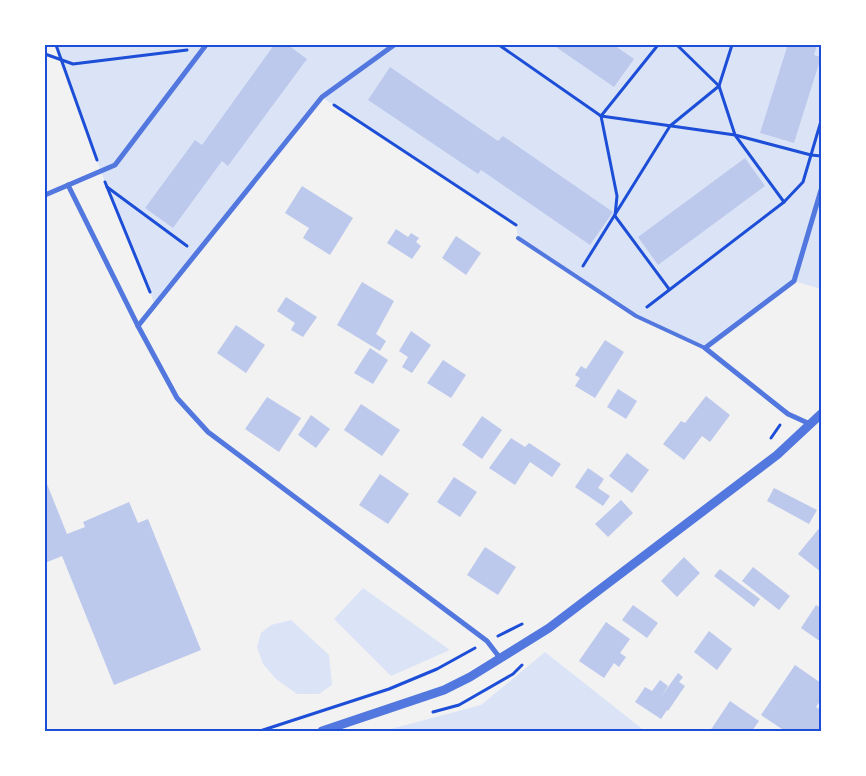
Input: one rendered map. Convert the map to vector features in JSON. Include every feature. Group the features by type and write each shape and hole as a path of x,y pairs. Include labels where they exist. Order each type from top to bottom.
{"street":[{"path":"138,326 322,98 394,45"},
{"path":"45,195 116,165 205,46"},
{"path":"68,185 138,326 177,398 208,432 487,641 500,658"},
{"path":"810,424 788,414 705,348 794,281 821,190"},
{"path":"322,731 444,690 549,628 777,455 821,414"}],"lane":[{"path":"518,238 636,316 705,348"}],"path":[{"path":"56,45 101,172 155,305"},
{"path":"499,45 601,116 735,135 811,156 821,156"},
{"path":"601,116 658,45"},
{"path":"677,45 719,86 735,135 784,202"},
{"path":"577,276 670,126 719,86 732,45"},
{"path":"45,54 73,64 205,46"},
{"path":"322,98 516,224 518,238"},
{"path":"601,116 617,196 615,216 669,289"},
{"path":"636,316 784,202 803,182 821,121"},
{"path":"107,186 197,253"},
{"path":"767,443 788,414"},
{"path":"260,731 389,689 437,669 487,641 531,620"}],"shaded area":[{"path":"56,45 821,45 821,289 794,281 705,348 636,316 518,238 516,224 323,98 155,305 101,172"},
{"path":"363,588 450,650 391,676 334,619"},
{"path":"291,620 329,655 332,685 319,694 297,694 276,679 263,664 257,647 261,633 271,625"},
{"path":"545,652 645,731 383,731 481,705"}],"building":[{"path":"274,45 288,45 307,59 228,166 222,161 173,228 145,208 195,140 202,145"},
{"path":"553,45 614,45 634,59 614,87"},
{"path":"784,45 817,45 814,55 821,57 794,143 760,133 787,47"},
{"path":"390,67 498,141 503,136 613,212 590,245 481,170 478,174 368,100"},
{"path":"745,158 765,186 658,265 638,237"},
{"path":"302,186 353,218 330,255 303,238 309,228 285,213"},
{"path":"396,229 408,237 411,233 419,238 416,242 421,246 412,259 387,243"},
{"path":"456,236 481,253 466,275 442,258"},
{"path":"362,282 394,301 376,334 386,341 380,351 337,325"},
{"path":"286,297 317,317 303,337 291,330 295,323 277,311"},
{"path":"236,325 265,345 246,373 217,353"},
{"path":"411,331 431,345 412,373 402,367 408,357 399,351"},
{"path":"605,340 624,352 595,398 575,386 580,378 575,375 581,366 586,369"},
{"path":"370,348 388,360 373,384 354,373"},
{"path":"443,360 466,375 451,398 427,383"},
{"path":"618,389 637,401 626,419 607,407"},
{"path":"706,396 730,415 710,442 702,436 684,460 663,444 681,421 685,423"},
{"path":"267,397 301,418 279,452 245,429"},
{"path":"361,404 400,430 382,456 344,430"},
{"path":"311,415 330,429 316,448 298,435"},
{"path":"482,416 502,430 482,459 462,445"},
{"path":"511,438 525,447 529,443 561,464 552,477 530,462 515,485 489,468"},
{"path":"627,453 649,470 632,493 609,476"},
{"path":"588,468 604,479 598,488 610,496 603,506 575,487"},
{"path":"380,474 409,494 388,524 359,505"},
{"path":"454,477 477,492 460,517 437,502"},
{"path":"45,479 67,534 85,527 83,522 129,502 138,523 148,519 201,650 114,685 62,556 45,563"},
{"path":"774,488 817,510 809,524 767,501"},
{"path":"621,500 633,513 608,537 595,524"},
{"path":"821,526 821,572 798,554"},
{"path":"485,547 516,567 498,595 467,575"},
{"path":"684,557 700,573 677,597 661,581"},
{"path":"753,567 790,596 779,610 742,581"},
{"path":"720,569 760,599 754,607 714,576"},
{"path":"633,605 658,623 647,638 622,620"},
{"path":"816,605 821,608 821,642 801,628"},
{"path":"606,622 630,639 620,653 626,657 619,667 614,663 604,678 579,661"},
{"path":"709,631 732,649 717,670 694,652"},
{"path":"795,665 821,683 821,700 816,707 821,710 821,731 785,731 761,715"},
{"path":"678,673 683,677 679,682 685,686 661,719 635,702 645,687 652,691 660,680 668,686 661,697"},
{"path":"730,701 759,721 752,731 710,731"}]}
